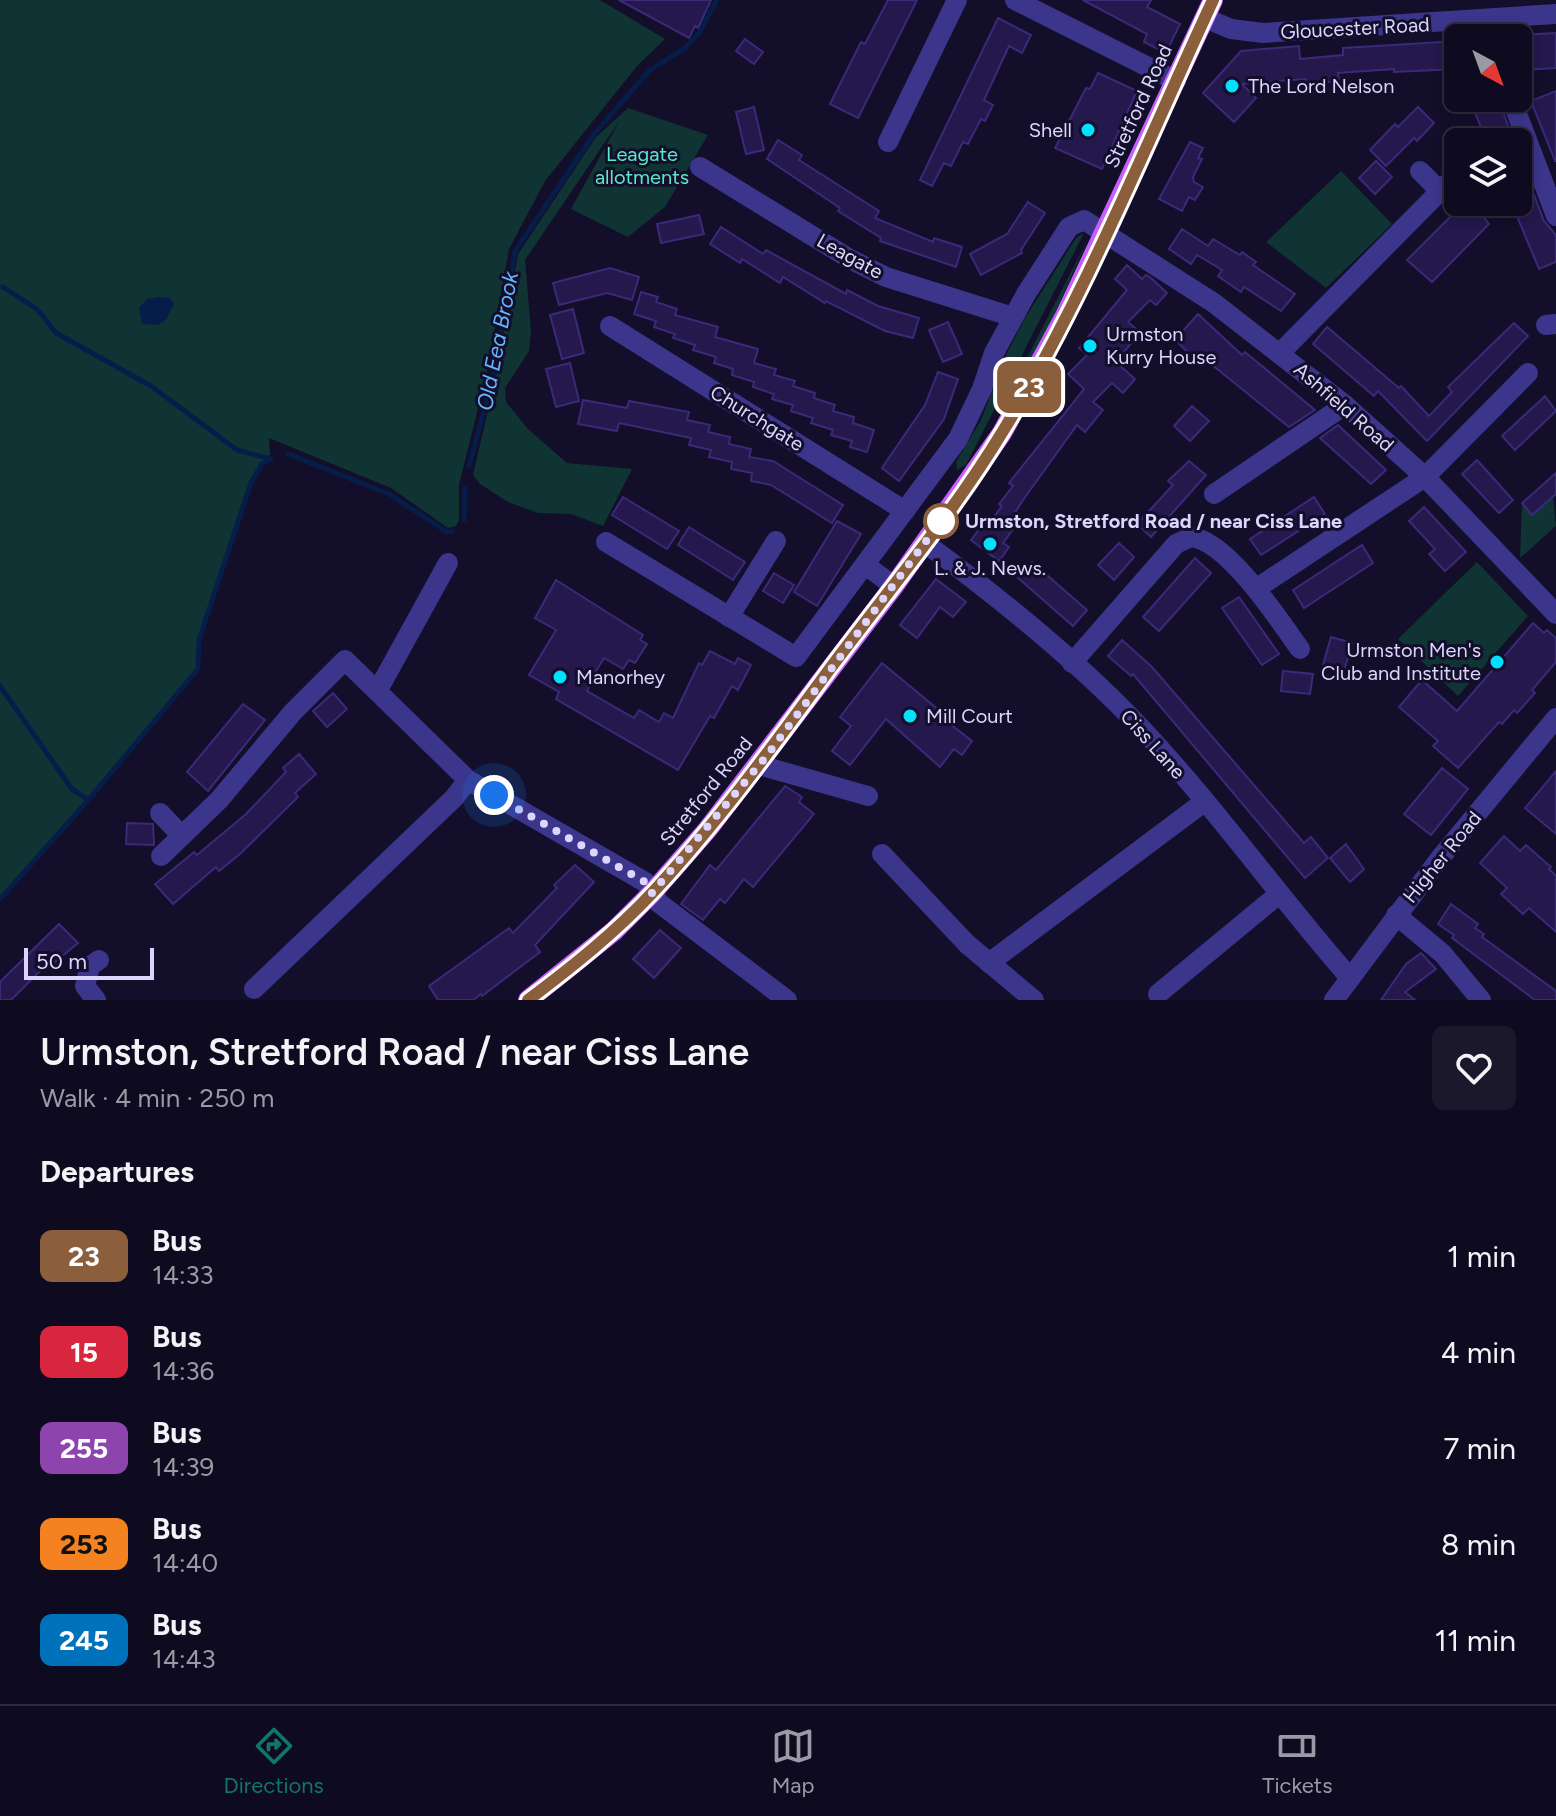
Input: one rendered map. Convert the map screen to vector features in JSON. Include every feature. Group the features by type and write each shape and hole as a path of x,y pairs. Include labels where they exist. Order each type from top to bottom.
{"main road":[{"name":"Stretford Road","path":"531,999 594,948 652,893 759,765 965,488 1032,381 1106,232 1209,9"}],"street":[{"path":"888,142 957,0"},
{"path":"1015,0 1176,81"},
{"name":"Gloucester Road","path":"1209,9 1231,29 1263,33 1444,29"},
{"name":"Gloucester Road","path":"1520,24 1556,14"},
{"path":"1516,112 1556,216"},
{"name":"Leagate","path":"700,167 850,259 886,277 1013,317"},
{"path":"1420,171 1440,191"},
{"path":"1280,353 1444,187"},
{"path":"606,542 796,657 938,467 972,412 994,353 1013,317 1073,222 1084,220 1106,232"},
{"name":"Ashfield Road","path":"1106,232 1214,303 1345,405 1425,477 1556,614"},
{"name":"Churchgate","path":"610,326 905,511"},
{"path":"1257,588 1425,477 1528,373"},
{"path":"1214,494 1345,405"},
{"path":"938,467 965,488"},
{"path":"1072,663 1183,539 1200,538 1207,542 1257,588 1300,649"},
{"path":"729,617 776,541"},
{"name":"Ciss Lane","path":"925,543 1072,663 1144,731 1350,978"},
{"path":"378,690 448,563"},
{"path":"865,565 894,586"},
{"path":"161,856 243,775 293,712 345,660 468,780 645,882 659,903 787,1000"},
{"name":"Higher Road","path":"1334,1000 1396,915 1556,718"},
{"path":"759,765 868,796"},
{"path":"254,989 454,798 468,780"},
{"path":"989,963 1204,802"},
{"path":"160,813 182,836"},
{"path":"882,854 892,878 1034,1000"},
{"path":"1158,994 1279,894"},
{"path":"1396,915 1443,954 1481,1000"},
{"path":"96,1000 85,986 90,966 99,960"}],"green space":[{"path":"0,0 600,0 665,39 637,66 545,181 509,249 488,368 459,485 459,520 456,526 448,528 391,488 269,438 270,454 251,483 199,640 198,669 0,899"},
{"name":"Leagate allotments","path":"628,108 708,135 665,207 628,237 571,209 620,120 525,260 531,331 529,351 505,388 506,402 528,429 567,463 632,469 603,526 571,514 538,513 508,502 480,484 473,475 497,372 518,254 596,137"},
{"path":"1341,171 1392,224 1326,288 1266,242"},
{"path":"1084,233 966,465 957,470 956,462 981,420 1007,353 1025,318 1076,238"},
{"path":"1089,237 1044,338 1006,402 1005,400"},
{"path":"1553,496 1556,526 1520,558 1522,503 1533,514"},
{"path":"1477,562 1528,616 1458,696 1398,639"}],"water":[{"path":"170,298 174,304 166,320 158,325 142,324 139,308 147,299"}],"building":[{"path":"619,0 711,0 698,28 695,26 689,38"},
{"path":"888,0 917,0 858,118 830,104 861,42 865,44"},
{"path":"1083,0 1151,0 1147,7 1180,24 1166,53 1144,42 1147,34"},
{"path":"998,18 1031,35 1022,53 1009,46 984,100 993,105 985,121 981,119 968,144 963,142 951,166 944,163 932,186 920,180"},
{"path":"1556,33 1556,68 1532,69 1532,34"},
{"path":"745,39 763,52 754,64 736,51"},
{"path":"1444,42 1444,70 1338,73 1339,81 1306,84 1306,79 1242,84 1256,98 1234,122 1203,93 1241,51 1299,46 1300,59 1343,55 1343,48"},
{"path":"1098,73 1137,91 1102,169 1055,148 1086,88 1090,89"},
{"path":"1556,91 1556,161 1532,104 1532,101"},
{"path":"754,107 764,150 746,154 736,112"},
{"path":"1418,107 1434,123 1386,166 1370,150 1395,124 1398,127"},
{"path":"1475,112 1503,112 1509,128 1481,128"},
{"path":"778,140 802,155 799,160 879,211 875,218 933,242 934,238 962,247 956,267 880,241 881,238 838,211 840,208 767,159"},
{"path":"1190,142 1203,148 1198,158 1202,159 1193,177 1194,182 1203,187 1195,200 1189,197 1182,211 1159,199"},
{"path":"1376,161 1392,177 1375,194 1359,178"},
{"path":"1532,190 1544,221 1556,235 1556,262 1539,269 1517,216 1532,216"},
{"path":"1028,202 1045,213 1022,253 981,275 970,254 1007,234"},
{"path":"699,215 704,234 661,243 657,224"},
{"path":"1451,216 1483,216 1489,224 1432,282 1407,260"},
{"path":"721,227 763,254 766,250 846,294 847,290 878,306 919,318 913,338 885,331 825,303 783,277 780,283 742,259 740,263 710,244"},
{"path":"1182,229 1208,246 1213,239 1240,255 1242,252 1256,262 1253,265 1295,294 1281,311 1244,287 1241,292 1218,276 1222,270 1197,255 1191,264 1169,249"},
{"path":"1127,265 1142,279 1146,275 1150,277 1167,293 1156,305 1150,300 1128,322 1136,329 1133,333 1137,336 1118,364 1135,379 1123,393 1112,383 1093,402 1103,410 1085,432 1077,425 1023,500 1011,519 1017,524 1003,543 1009,547 999,561 971,540 981,527 985,529 1013,486 1009,483 1084,389 1068,374 1087,355 1079,348 1127,290 1115,279"},
{"path":"610,268 639,277 632,300 607,293 559,305 553,283"},
{"path":"641,292 658,297 656,302 677,309 675,315 718,327 715,337 758,349 754,363 776,369 774,375 795,381 793,386 815,393 814,398 835,405 833,411 854,417 853,423 874,430 867,452 850,447 852,441 831,435 833,430 811,423 813,418 791,411 793,405 772,399 774,394 753,387 754,382 732,375 733,369 714,363 716,357 693,350 695,345 673,338 675,334 654,327 656,321 634,314"},
{"path":"573,309 584,353 562,359 550,315"},
{"path":"1198,314 1242,355 1245,352 1315,410 1289,427 1196,352 1192,356 1175,340"},
{"path":"948,322 962,354 943,362 929,330"},
{"path":"1514,323 1528,336 1427,441 1378,391 1374,396 1313,344 1327,327 1399,388 1401,386 1429,416 1452,392 1448,387"},
{"path":"570,363 579,401 556,407 546,369"},
{"path":"938,372 958,379 944,419 899,481 882,468 925,405"},
{"path":"1545,396 1556,411 1515,450 1502,436"},
{"path":"583,400 627,408 629,401 689,412 687,420 710,425 708,432 730,437 729,444 751,449 749,457 773,461 843,505 832,523 771,485 751,481 752,473 731,469 732,462 709,457 711,450 689,445 691,438 619,423 617,431 578,424"},
{"path":"1192,406 1209,421 1190,441 1174,426"},
{"path":"1338,425 1386,470 1371,484 1320,438"},
{"path":"1477,460 1513,500 1499,513 1462,474"},
{"path":"1189,461 1206,475 1151,537 1137,524 1173,485 1168,481"},
{"path":"1556,473 1556,494 1532,515 1522,503"},
{"path":"623,497 679,531 667,549 612,515"},
{"path":"1314,497 1325,514 1261,555 1250,539"},
{"path":"1424,507 1466,552 1445,571 1429,554 1435,549 1409,521"},
{"path":"837,521 861,534 817,606 794,592"},
{"path":"689,527 745,562 733,580 678,545"},
{"path":"1119,543 1134,557 1114,580 1098,565"},
{"path":"1362,545 1373,563 1304,608 1293,590"},
{"path":"1195,558 1211,573 1159,631 1143,617"},
{"path":"1032,562 1087,610 1073,626 1018,578"},
{"path":"774,573 794,585 783,603 763,591"},
{"path":"936,579 966,602 953,617 940,607 917,638 900,625"},
{"name":"Manorhey","path":"556,580 643,635 640,640 647,644 635,663 629,660 623,669 604,658 587,691 634,718 639,710 659,722 664,713 673,718 699,663 702,665 710,651 735,664 738,658 751,665 738,690 732,686 714,718 710,716 678,770 556,699 559,692 529,675 556,630 535,618"},
{"path":"1239,597 1279,654 1262,665 1222,608"},
{"path":"1533,623 1556,638 1556,662 1517,713 1514,710 1502,724 1499,722 1458,768 1433,746 1438,741 1399,707 1422,680 1457,711"},
{"path":"1331,637 1352,643 1344,671 1323,665"},
{"path":"1122,640 1152,667 1304,843 1311,837 1328,858 1305,878 1133,674 1131,676 1108,656"},
{"name":"Mill Court","path":"882,663 940,711 937,714 972,741 962,755 954,749 940,767 886,719 850,765 832,751 851,726 840,717"},
{"path":"1283,671 1313,674 1310,694 1281,691"},
{"path":"333,693 347,709 327,727 313,711"},
{"path":"243,704 265,720 208,791 187,772"},
{"path":"299,754 316,774 295,793 298,797 241,853 219,871 216,867 173,904 155,884 194,852 197,855 246,814 286,772 283,768"},
{"path":"1442,768 1468,789 1431,835 1404,814"},
{"path":"1556,771 1556,834 1525,808"},
{"path":"785,786 802,797 799,802 814,814 753,887 744,879 725,903 720,899 703,920 681,904 710,865 716,870"},
{"path":"127,823 153,824 154,845 126,844"},
{"path":"1504,836 1520,851 1526,845 1551,867 1549,869 1556,876 1556,932 1529,908 1523,914 1501,894 1507,888 1480,863"},
{"path":"1346,844 1364,869 1350,882 1330,858"},
{"path":"575,865 594,882 535,945 540,952 482,996 473,1000 438,1000 429,986 509,928 513,933"},
{"path":"1451,904 1478,924 1475,928 1484,934 1482,937 1556,991 1556,1000 1535,1000 1452,938 1454,935 1438,924"},
{"path":"59,924 78,943 48,968 45,966 11,1000 0,1000 0,982"},
{"path":"660,930 681,948 654,978 633,959"},
{"path":"1421,953 1436,969 1405,992 1415,1000 1381,1000 1406,964"}],"waterway":[{"name":"Old Eea Brook","path":"469,466 494,374 515,251 594,134 650,70 685,48 699,33 717,0"},
{"path":"3,287 38,310 56,333 151,386 237,450 271,459"},
{"name":"Old Eea Brook","path":"288,454 389,494 447,532 452,531"},
{"name":"Old Eea Brook","path":"0,899 198,669 199,640 251,483 262,464 271,459"},
{"name":"Old Eea Brook","path":"464,520 465,488"},
{"path":"0,686 72,789 88,800"}],"bus line":[{"name":"23","path":"528,1000 614,931 708,829 765,758 965,488 1032,381 1106,232 1213,0"}],"place":[{"name":"The Lord Nelson","path":"1232,86"},
{"name":"Shell","path":"1088,130"},
{"name":"Urmston Kurry House","path":"1090,346"},
{"name":"Urmston, Stretford Road / near Ciss Lane","path":"941,521"},
{"name":"L. & J. News.","path":"990,544"},
{"name":"Urmston Men's Club and Institute","path":"1497,662"},
{"name":"Manorhey","path":"560,677"},
{"name":"Mill Court","path":"910,716"}],"route":[{"path":"494,795 645,882 652,893 765,758 941,521"}]}
